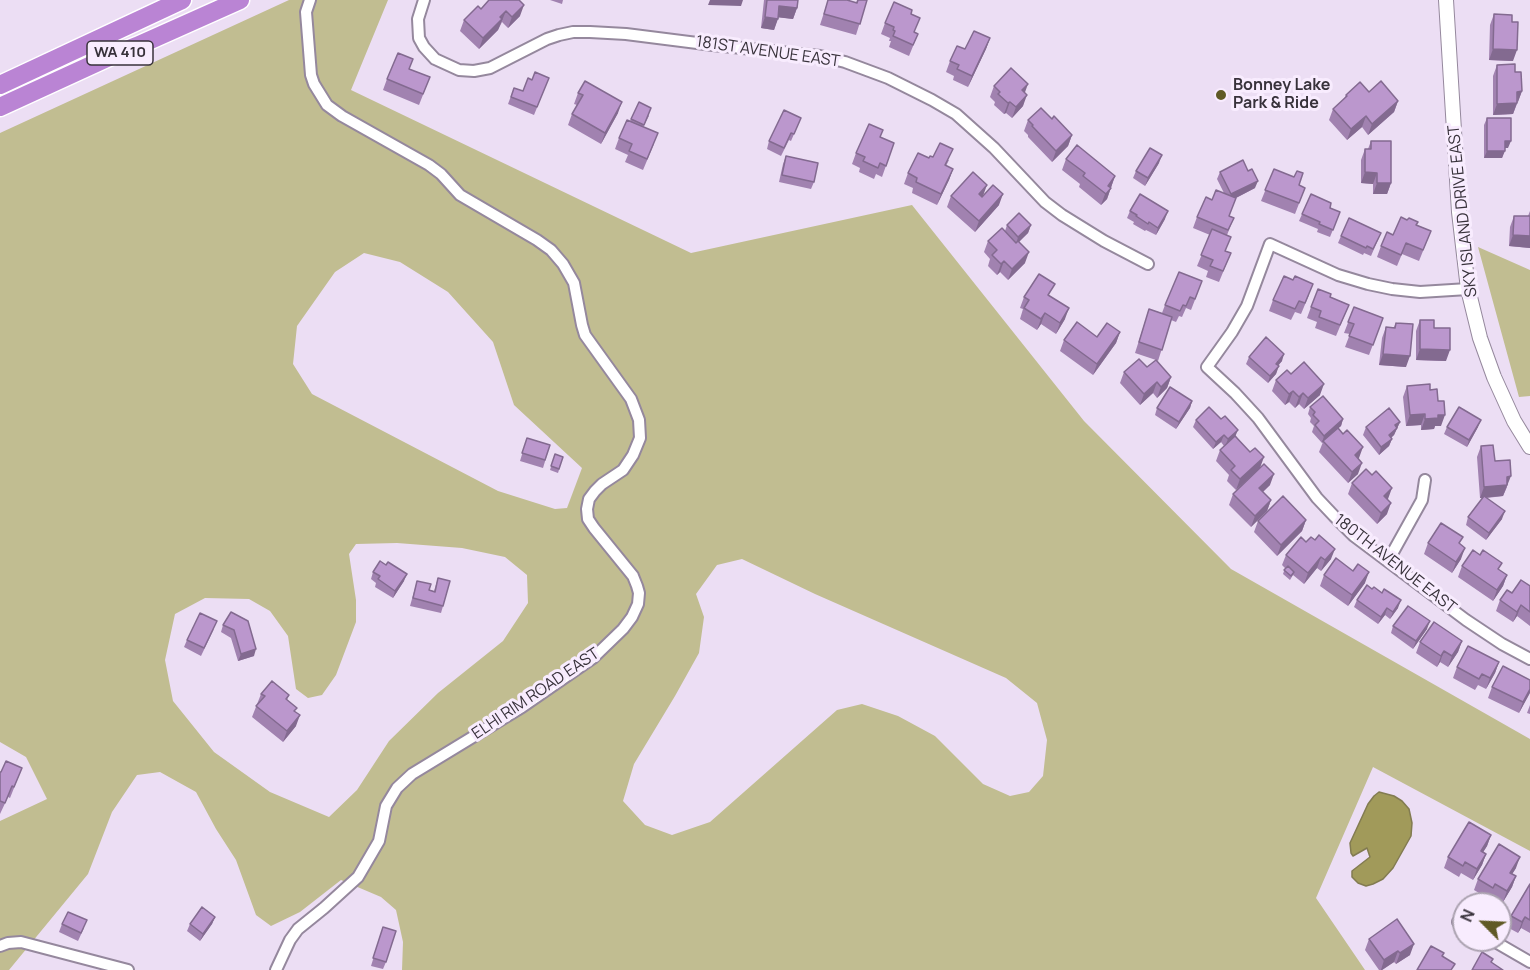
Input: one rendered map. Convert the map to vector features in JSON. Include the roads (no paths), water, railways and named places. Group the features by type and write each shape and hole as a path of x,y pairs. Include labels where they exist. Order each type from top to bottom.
{"highway":[{"name":"WA 410","path":"0,85 182,0"},
{"name":"WA 410","path":"0,107 240,0"}],"street":[{"name":"ELHI RIM ROAD EAST","path":"276,970 290,940 298,929 358,877 379,841 386,806 397,788 412,774 522,707 593,658 628,623 638,604 639,594 633,576 588,519 587,509 589,499 595,491 623,470 633,455 640,438 639,420 631,399 585,335 574,283 563,264 551,250 460,195 441,174 429,165 342,116 327,105 319,94 311,75 306,12 310,0"},
{"name":"181ST AVENUE EAST","path":"424,0 418,18 419,38 435,59 459,70 474,71 490,68 558,34 573,32 626,34 820,56 845,62 888,78 956,114 994,148 1045,202 1104,241 1149,264"},
{"name":"SKY ISLAND DRIVE EAST","path":"1446,0 1460,212 1468,289 1480,338 1494,377 1514,421 1530,447"},
{"name":"180TH AVENUE EAST","path":"1468,289 1420,292 1368,284 1338,275 1270,244 1247,306 1207,367 1258,418 1317,498 1354,536 1466,620 1530,659"},
{"path":"1388,561 1422,500 1425,480"},
{"path":"0,946 21,942 128,970"},
{"path":"1512,952 1530,962"}],"place":[{"name":"Bonney Lake Park & Ride","path":"1221,95"}]}
